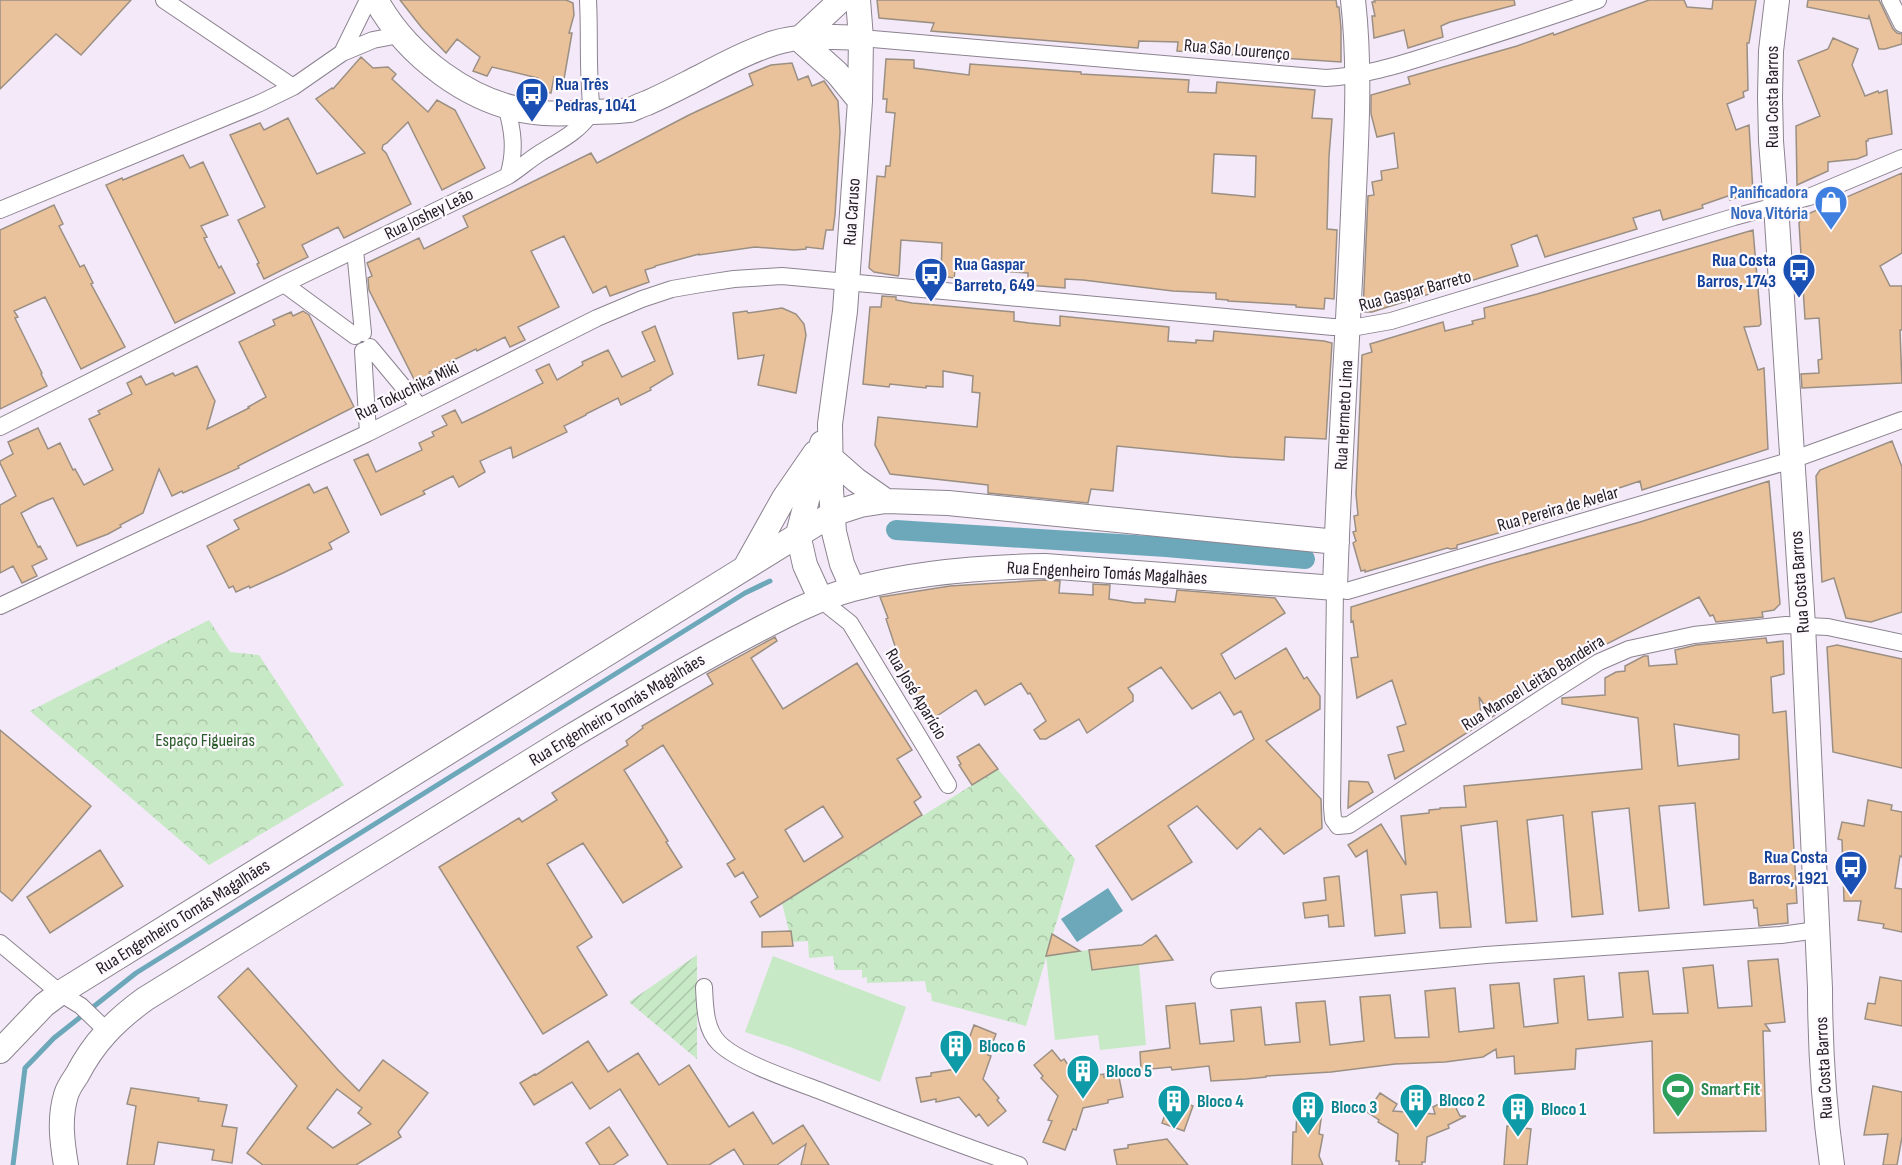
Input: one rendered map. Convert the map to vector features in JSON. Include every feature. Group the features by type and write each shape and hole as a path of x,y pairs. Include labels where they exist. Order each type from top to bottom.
{"street":[{"path":"164,0 293,87"},
{"path":"342,53 368,0"},
{"path":"376,0 399,35 423,59 447,78 506,106 554,114 630,110 670,93 722,64 776,42 836,37 861,38"},
{"path":"588,0 589,90 592,112"},
{"path":"799,39 841,0"},
{"name":"Rua Caruso","path":"798,540 826,452 842,342 860,101 861,38 858,0"},
{"name":"Rua Hermeto Lima","path":"1341,827 1334,819 1332,807 1335,588 1349,328 1358,75 1353,0"},
{"name":"Rua São Lourenço","path":"861,38 1326,78 1358,75 1390,68 1525,26 1598,0"},
{"name":"Rua Costa Barros","path":"1777,0 1771,51 1771,141 1803,625 1821,1045 1832,1165"},
{"path":"1890,0 1902,24"},
{"path":"0,210 260,104 293,87 342,53 373,40 399,35"},
{"path":"799,39 837,73 860,101"},
{"path":"506,106 514,146 513,161 508,176"},
{"name":"Rua Joshey Leão","path":"0,427 285,284 508,176 574,132 583,125 592,112"},
{"name":"Rua Gaspar Barreto","path":"847,281 1349,328 1391,321 1809,196 1902,158"},
{"path":"355,250 368,433"},
{"name":"Rua Tokuchika Miki","path":"0,606 368,433 597,318 642,299 672,289 734,279 782,276 847,281"},
{"path":"285,284 363,342 420,406"},
{"name":"Rua Pereira de Avelar","path":"1335,588 1347,591 1792,460 1902,420"},
{"path":"745,568 792,485 826,452 851,476 886,501"},
{"name":"Rua Caruso","path":"826,452 837,547 851,582"},
{"name":"Rua Engenheiro Tomás Magalhães","path":"0,1051 44,1005 60,993 745,568 833,523 860,505 886,501 948,503 1336,542"},
{"path":"798,540 805,565 818,595"},
{"name":"Rua Engenheiro Tomás Magalhães","path":"66,1165 62,1122 66,1095 105,1029 126,1013 145,999 617,709 818,595 851,582 969,569 1045,566 1335,588"},
{"path":"850,622 851,582"},
{"name":"Rua José Aparício","path":"818,595 850,622 948,785"},
{"name":"Rua Manoel Leitão Bandeira","path":"1341,827 1349,825 1550,693 1614,654 1629,649 1694,635 1772,626 1803,625 1828,627 1902,643"},
{"path":"1219,980 1486,955 1817,930"},
{"path":"0,944 60,993 81,1006 105,1029"},
{"path":"704,987 706,1014 711,1031 718,1042 733,1054 790,1079 954,1143 1019,1165"}],"green space":[{"name":"Espaço Figueiras","path":"209,620 230,652 259,655 344,785 209,865 30,711"},
{"path":"998,769 1075,859 1026,1026 932,1001 925,981 867,983 867,977 862,978 862,970 835,970 833,956 809,958 808,941 792,942 782,903"},
{"path":"1089,950 1092,970 1139,964 1146,1045 1100,1050 1098,1035 1055,1040 1046,955"},
{"path":"697,955 697,1059 629,1002"},
{"path":"773,956 906,1007 880,1082 745,1032"}],"water":[{"path":"1108,888 1123,911 1077,942 1061,919"}],"building":[{"path":"0,0 131,0 81,55 56,34 0,89"},
{"path":"400,0 566,0 573,3 574,15 569,33 572,33 564,79 554,77 551,93 536,92 538,78 492,67 487,76 473,71 480,57 457,39 446,53"},
{"path":"877,0 1336,0 1341,28 1341,62 1177,51 1178,42 1139,41 1138,48 931,31 934,23 879,18"},
{"path":"1374,0 1514,0 1515,5 1450,22 1441,26 1443,37 1408,48 1404,30 1374,38 1372,16 1375,16 1372,2 1375,2"},
{"path":"1649,0 1684,0 1687,7 1712,9 1713,0 1756,0 1749,43 1747,43 1748,90 1743,92 1744,97 1727,104 1736,130 1749,125 1753,192 1730,200 1728,196 1702,205 1703,208 1663,220 1660,210 1633,218 1637,229 1545,257 1537,235 1511,245 1518,266 1372,312 1363,312 1368,196 1374,195 1372,182 1382,180 1381,171 1398,168 1394,133 1377,137 1371,114 1371,95 1410,84 1408,77 1517,46 1553,33 1554,35"},
{"path":"1808,0 1879,0 1893,29 1902,34 1902,44 1879,49 1869,16 1868,19 1807,7"},
{"path":"1833,38 1858,49 1852,65 1865,96 1887,90 1892,134 1868,139 1866,141 1867,155 1857,159 1828,162 1828,171 1797,185 1796,126 1820,116 1798,61 1828,49"},
{"path":"361,57 373,68 388,67 396,74 392,79 428,112 437,100 455,110 485,168 442,190 408,122 383,145 382,149 411,204 344,238 338,227 302,245 308,257 264,279 257,264 259,263 238,220 265,207 230,135 260,123 264,130 288,118 317,174 365,153 316,99 333,89"},
{"path":"886,59 914,60 914,68 969,75 970,64 1081,72 1081,74 1189,80 1188,92 1216,93 1217,82 1315,90 1312,118 1332,119 1327,229 1337,230 1334,299 1325,298 1324,309 1228,301 1216,299 1216,293 1173,291 1083,280 1065,279 1065,288 1028,285 1028,273 984,270 985,266 956,264 954,278 941,276 942,243 901,240 898,276 874,272 869,268 877,176 885,177 886,166 890,166 895,113 886,112 887,99 883,99","holes":["1214,154 1256,156 1255,197 1212,193"]},
{"path":"792,63 798,80 808,76 812,86 824,81 838,101 840,132 835,215 833,230 826,230 823,249 806,247 806,249 794,250 755,247 699,254 645,270 649,282 610,296 606,286 593,293 564,236 531,251 559,307 518,327 525,340 510,347 505,337 429,372 435,384 420,391 369,290 368,278 372,276 367,263 419,238 424,249 468,227 463,216 591,153 597,163 753,85 749,74 771,65"},
{"path":"183,155 190,168 203,162 228,215 201,226 207,237 204,238 219,268 221,266 235,293 175,323 106,185"},
{"path":"1902,173 1902,253 1880,266 1890,286 1902,286 1902,330 1900,330 1902,383 1802,388 1801,374 1819,373 1818,360 1822,359 1819,318 1805,319 1799,223 1803,216"},
{"path":"54,205 63,224 59,226 80,267 84,265 93,283 91,284 125,347 81,369 45,297 14,311 18,317 15,318 47,386 0,409 0,230"},
{"path":"1753,230 1761,324 1744,327 1758,370 1764,368 1768,449 1642,490 1640,481 1613,490 1615,499 1457,545 1457,548 1447,548 1365,572 1365,570 1361,571 1353,543 1356,541 1353,532 1356,531 1354,516 1358,515 1356,494 1362,355 1372,352 1370,344 1443,322 1445,331 1473,324 1472,321 1485,318 1484,308"},
{"path":"882,296 896,297 896,300 912,303 1014,312 1014,321 1029,323 1060,326 1060,316 1169,327 1168,341 1196,343 1196,340 1213,341 1214,331 1332,343 1326,439 1285,437 1284,460 1117,446 1113,491 1091,489 1088,503 988,493 988,485 890,474 875,445 878,417 977,427 980,393 972,392 973,376 943,371 943,387 926,386 926,388 890,384 889,387 863,384 870,307 881,307"},
{"path":"782,308 796,314 804,324 806,335 796,393 758,385 764,355 738,359 733,313"},
{"path":"303,311 309,315 354,407 238,466 239,468 183,493 182,491 172,496 159,469 143,513 108,534 77,546 53,498 38,504 21,513 38,547 40,546 47,559 32,566 37,576 22,583 13,566 0,573 0,505 16,496 0,463 13,454 8,442 38,428 48,449 60,443 73,470 75,469 84,485 113,470 89,419 100,414 98,411 132,394 127,383 141,376 146,385 173,373 175,376 197,366 215,401 207,429 266,397 239,342 275,325 273,320 291,312 293,316"},
{"path":"655,326 673,374 650,388 651,390 621,405 618,398 564,426 567,432 513,458 511,447 480,461 485,472 459,487 453,476 423,491 425,494 381,515 354,460 368,454 376,472 422,450 419,443 434,436 432,432 447,425 442,416 455,410 462,423 483,413 543,383 536,370 549,364 557,380 583,365 582,362 608,350 622,377 655,361 642,332"},
{"path":"1892,441 1902,467 1902,612 1871,622 1846,618 1834,578 1822,582 1816,476 1820,470"},
{"path":"1769,481 1780,604 1774,610 1762,612 1763,617 1716,622 1699,597 1522,687 1525,695 1492,717 1479,697 1482,723 1395,779 1388,755 1404,751 1397,727 1406,724 1392,680 1357,698 1351,658 1358,657 1353,621 1351,622 1351,607 1487,565 1640,522"},
{"path":"309,484 314,493 327,487 349,532 329,543 332,549 283,573 236,592 233,586 229,588 207,546 239,529 234,520"},
{"path":"1060,581 1059,593 1093,595 1093,584 1110,585 1109,599 1135,603 1145,603 1145,599 1175,602 1177,590 1275,598 1285,613 1221,654 1235,679 1286,648 1304,679 1307,677 1320,696 1320,709 1266,741 1321,799 1322,828 1284,854 1260,828 1237,849 1197,806 1168,826 1192,862 1132,900 1096,846 1254,739 1241,711 1234,715 1220,692 1192,709 1161,667 1128,688 1133,695 1133,701 1087,733 1079,719 1046,739 1040,739 1034,730 1046,721 1030,693 1028,694 1021,683 985,705 976,690 931,720 906,679 880,597 950,586"},
{"path":"775,637 777,641 751,658 783,709 857,663 912,750 897,759 921,797 914,802 922,815 760,917 751,902 758,897 743,872 735,877 727,864 735,859 663,745 624,770 682,867 623,903 583,843 547,864 592,937 577,947 607,995 543,1034 439,867 519,818 522,822 557,800 552,793 628,745 626,741 643,728 642,726 713,684 707,674","holes":["823,806 843,837 804,862 785,830"]},
{"path":"1766,638 1767,643 1783,641 1784,674 1771,677 1773,713 1786,711 1797,903 1787,904 1788,923 1759,926 1757,908 1754,908 1753,900 1704,905 1695,803 1659,806 1669,908 1639,911 1629,808 1592,812 1603,914 1572,917 1563,815 1527,820 1537,921 1506,923 1497,821 1461,826 1471,927 1440,928 1437,892 1401,895 1405,933 1375,936 1367,850 1356,857 1348,845 1381,824 1406,865 1401,816 1429,813 1429,810 1440,808 1466,807 1464,786 1642,769 1638,718 1562,704 1562,698 1605,695 1605,678 1616,672 1625,671 1625,666 1644,656 1648,656 1649,666 1677,664 1675,650 1696,645","holes":["1674,724 1739,735 1739,759 1678,766"]},
{"path":"1837,645 1902,659 1902,768 1833,752 1827,647"},
{"path":"0,730 91,806 12,901 0,891"},
{"path":"979,744 998,769 972,785 959,765 961,764 957,757"},
{"path":"1349,781 1368,782 1373,792 1348,808"},
{"path":"1868,800 1892,805 1891,810 1902,812 1902,857 1900,856 1895,888 1902,889 1902,932 1883,928 1884,924 1858,920 1861,901 1844,901 1842,840 1838,839 1842,822 1864,826"},
{"path":"100,850 123,886 50,933 27,897"},
{"path":"1339,876 1344,926 1329,927 1328,915 1305,918 1303,903 1326,900 1324,878"},
{"path":"791,931 793,946 762,947 762,932"},
{"path":"1052,934 1080,951 1046,956"},
{"path":"1156,935 1173,960 1092,970 1089,950 1142,945"},
{"path":"1778,959 1785,1022 1765,1024 1770,1031 1763,1031 1766,1131 1654,1133 1652,1041 1576,1049 1575,1069 1515,1074 1514,1056 1497,1058 1496,1049 1483,1057 1445,1062 1395,1064 1246,1079 1211,1081 1209,1066 1172,1070 1171,1067 1141,1070 1140,1052 1170,1048 1166,1006 1195,1003 1200,1044 1234,1041 1231,1010 1261,1007 1265,1045 1300,1042 1296,1003 1325,1001 1330,1045 1364,1041 1360,997 1390,995 1395,1038 1429,1037 1425,991 1455,988 1459,1032 1494,1028 1490,985 1519,983 1524,1027 1558,1023 1554,979 1584,976 1588,1020 1623,1017 1619,973 1648,971 1653,1014 1688,1013 1683,968 1713,965 1718,1008 1752,1006 1748,961"},
{"path":"248,968 359,1091 383,1060 428,1093 398,1132 401,1137 356,1165 263,1165 247,1153 297,1086 218,997","holes":["337,1089 362,1108 358,1113 371,1124 333,1148 307,1128"]},
{"path":"1880,977 1902,981 1902,1026 1865,1019 1868,1003 1875,1004"},
{"name":"Bloco 6","path":"974,1025 996,1034 988,1055 991,1056 983,1079 999,1098 997,1100 1006,1111 988,1126 979,1114 976,1117 959,1097 936,1102 936,1099 921,1102 916,1078 956,1069 963,1046 966,1047"},
{"path":"588,1041 608,1072 638,1053 659,1085 689,1065 729,1127 753,1112 773,1144 803,1125 829,1165 801,1165 806,1144 777,1165 744,1165 734,1149 709,1165 668,1165 620,1089 590,1109 572,1082 534,1105 520,1083"},
{"name":"Bloco 5","path":"1052,1050 1061,1061 1064,1059 1077,1078 1104,1074 1104,1077 1113,1075 1119,1077 1123,1097 1108,1100 1108,1103 1083,1108 1076,1130 1073,1129 1065,1150 1043,1142 1052,1121 1048,1120 1058,1096 1041,1078 1043,1076 1034,1065"},
{"path":"1873,1086 1902,1092 1902,1137 1897,1165 1883,1165 1888,1134 1864,1135"},
{"path":"131,1088 199,1098 198,1101 227,1105 222,1126 237,1128 232,1163 212,1160 214,1150 158,1142 154,1165 127,1165 136,1106 127,1104"},
{"name":"Bloco 2","path":"1380,1093 1397,1104 1393,1111 1435,1114 1433,1107 1451,1098 1460,1116 1466,1116 1448,1125 1449,1128 1427,1137 1425,1162 1422,1162 1422,1165 1399,1165 1399,1161 1396,1161 1398,1134 1367,1112"},
{"path":"1171,1098 1193,1106 1184,1131 1162,1123"},
{"name":"Bloco 3","path":"1297,1111 1322,1112 1319,1134 1323,1135 1319,1156 1323,1165 1292,1165 1293,1132 1296,1132"},
{"name":"Bloco 1","path":"1507,1126 1531,1129 1527,1165 1504,1165"},
{"path":"609,1127 628,1155 613,1165 600,1165 586,1143"},
{"path":"1167,1139 1188,1165 1117,1165 1114,1150 1128,1148 1128,1145"}],"waterway":[{"path":"896,530 1166,547 1305,559"},
{"path":"13,1165 25,1068 54,1038 136,973 745,593 770,581"}],"place":[{"name":"Rua Três Pedras, 1041","path":"532,123"},
{"name":"Panificadora Nova Vitória","path":"1831,231"},
{"name":"Rua Costa Barros, 1743","path":"1799,299"},
{"name":"Rua Gaspar Barreto, 649","path":"931,303"},
{"name":"Rua Costa Barros, 1921","path":"1851,896"},
{"name":"Bloco 6","path":"956,1075"},
{"name":"Bloco 5","path":"1083,1100"},
{"name":"Smart Fit","path":"1678,1118"},
{"name":"Bloco 2","path":"1416,1129"},
{"name":"Bloco 4","path":"1174,1130"},
{"name":"Bloco 3","path":"1308,1136"},
{"name":"Bloco 1","path":"1518,1138"}]}
